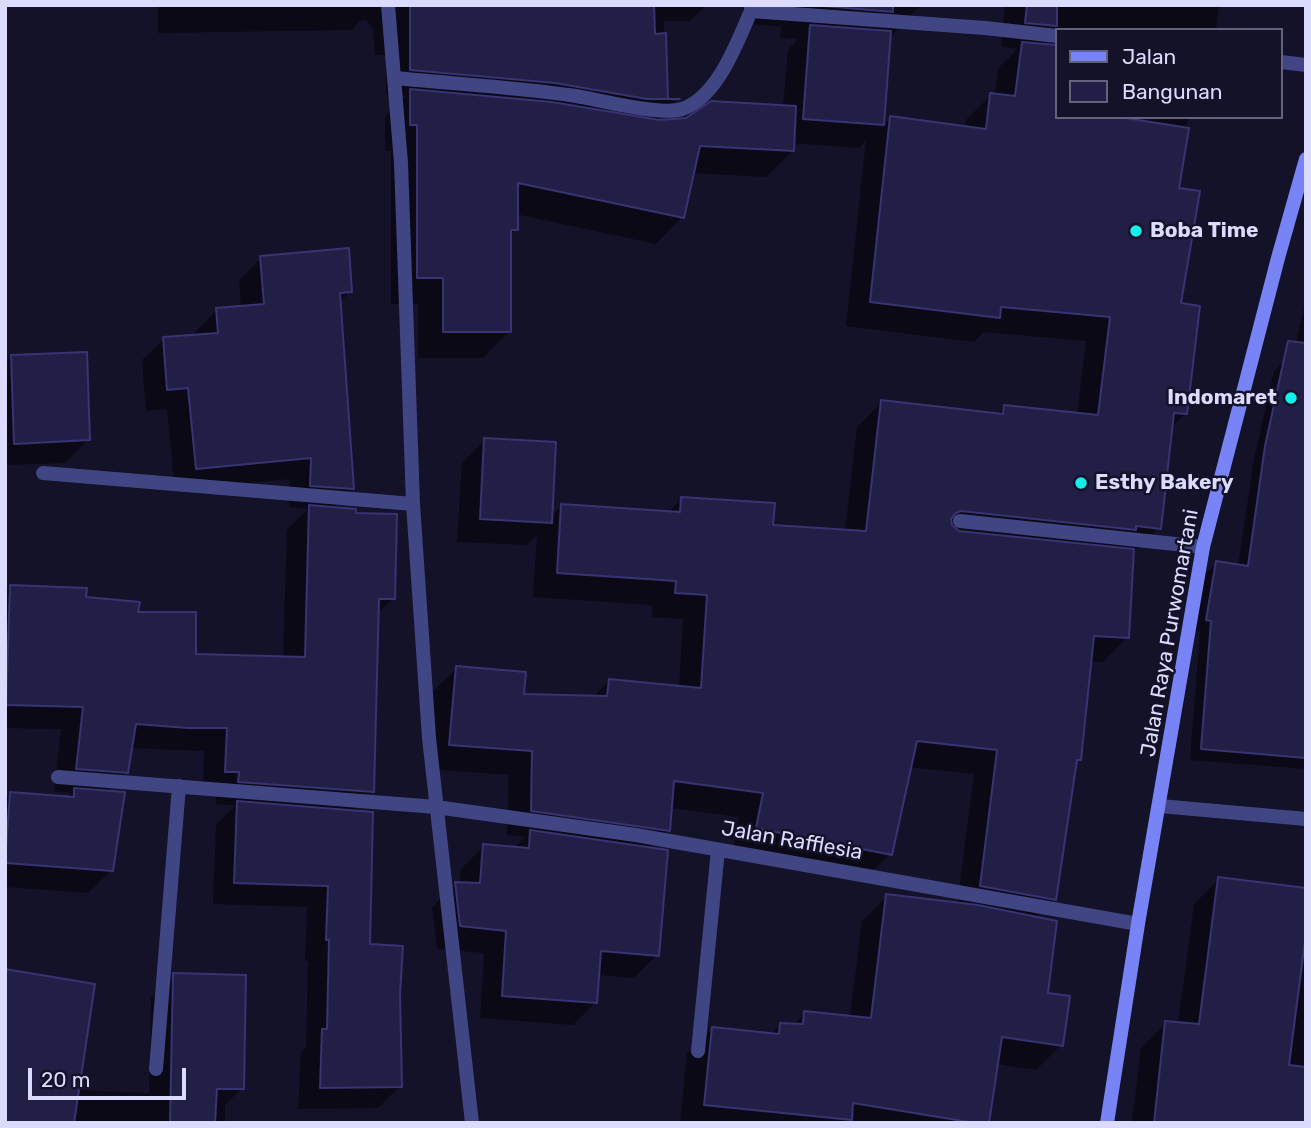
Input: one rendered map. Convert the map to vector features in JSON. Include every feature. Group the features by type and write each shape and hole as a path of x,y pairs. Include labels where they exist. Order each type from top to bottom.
{"street":[{"path":"388,5 401,163 413,504 429,738 472,1123"},
{"path":"395,78 575,96 626,106 681,110 699,99 723,71 751,8 1056,36"},
{"path":"1283,62 1306,65"},
{"name":"Jalan Raya Purwomartani","path":"1107,1123 1138,924 1203,547 1306,159"},
{"path":"43,473 413,504"},
{"path":"960,521 1203,547"},
{"name":"Jalan Rafflesia","path":"58,777 436,807 636,835 1138,924"},
{"path":"156,1069 179,786"},
{"path":"1160,806 1306,819"},
{"path":"698,1051 718,850"}],"building":[{"path":"410,5 654,5 655,34 666,33 668,99 647,99 555,83 410,70"},
{"path":"812,5 893,5 893,12"},
{"path":"1027,5 1057,5 1057,26 1025,23"},
{"path":"810,25 891,31 884,125 803,119"},
{"path":"1022,42 1056,45 1056,119 1132,119 1189,128 1179,188 1200,191 1181,303 1200,306 1187,414 1174,413 1161,529 1136,526 1136,530 961,511 951,519 952,525 959,531 1134,549 1129,638 1094,636 1081,760 1077,760 1056,900 980,886 997,750 917,741 892,855 756,828 763,793 674,781 670,831 531,811 532,751 449,745 456,666 526,672 524,694 607,696 609,679 701,688 707,595 675,593 676,581 557,573 561,504 680,512 681,497 775,503 773,525 866,531 881,400 1003,414 1004,405 1098,415 1110,317 1001,307 1000,318 870,302 890,116 986,129 990,93 1015,96"},
{"path":"410,89 552,102 660,120 686,118 711,101 796,106 794,151 700,146 684,218 518,183 518,230 511,230 511,332 443,332 443,278 417,278 417,125 410,125"},
{"path":"349,248 352,292 340,293 354,489 310,486 311,458 196,469 188,388 167,390 163,337 218,333 216,308 264,304 260,256"},
{"path":"1288,341 1306,343 1306,758 1201,749 1211,621 1206,620 1216,561 1248,566 1265,446"},
{"path":"87,352 90,440 14,444 11,355"},
{"path":"484,438 556,442 552,523 480,519"},
{"path":"309,505 356,509 356,513 397,514 395,599 379,599 374,792 238,782 239,772 225,772 227,728 136,724 128,773 76,769 83,707 6,705 10,585 87,588 86,597 140,602 138,612 196,612 196,654 305,657"},
{"path":"74,788 125,792 113,871 5,863 10,792 74,797"},
{"path":"237,801 373,812 370,944 403,946 400,994 402,1087 320,1088 322,1029 327,1029 328,886 234,883"},
{"path":"530,830 668,850 659,956 601,951 597,1003 502,996 506,931 460,926 455,882 480,883 483,844 529,848"},
{"path":"1218,877 1306,888 1306,933 1289,1065 1306,1067 1306,1123 1154,1123 1165,1021 1199,1024"},
{"path":"886,894 978,905 1057,921 1048,993 1070,996 1063,1046 1002,1037 989,1123 853,1103 852,1120 704,1105 712,1027 779,1034 780,1023 803,1024 804,1011 871,1018"},
{"path":"5,969 95,984 74,1123 5,1123"},
{"path":"173,973 246,975 244,1089 217,1089 215,1123 170,1123"}],"place":[{"name":"Boba Time","path":"1136,231"},
{"name":"Indomaret","path":"1291,398"},
{"name":"Esthy Bakery","path":"1081,483"}]}
